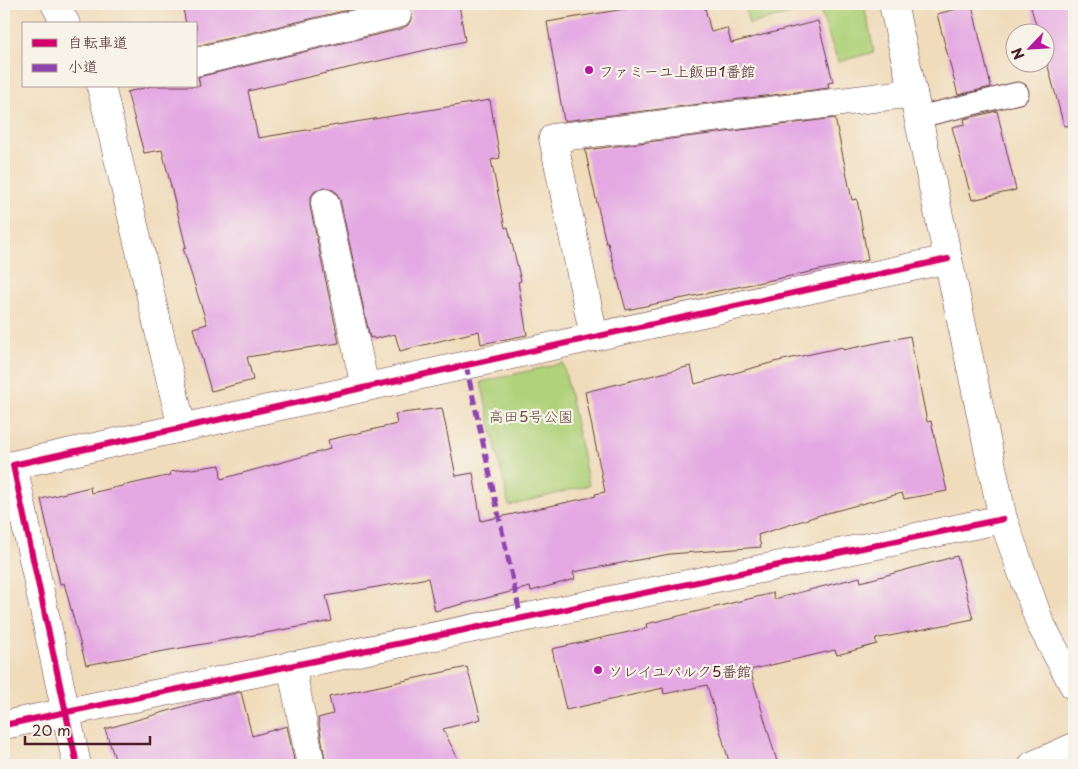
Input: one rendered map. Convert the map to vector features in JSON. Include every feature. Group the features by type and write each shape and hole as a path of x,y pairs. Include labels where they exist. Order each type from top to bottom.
{"street":[{"path":"55,4 65,22"},
{"path":"198,62 396,14 394,4"},
{"path":"893,4 1003,519 1040,623 1074,686"},
{"path":"101,88 182,428"},
{"path":"594,337 553,138 916,105"},
{"path":"326,203 365,387"},
{"path":"77,765 66,711 14,523 14,465 948,259"},
{"path":"4,725 1003,519"},
{"path":"291,665 311,765"},
{"path":"1033,765 1074,747"}],"lane":[{"path":"916,105 1018,93"}],"green space":[{"path":"744,4 864,4 874,52 838,62 819,7 749,24"},
{"name":"高田5号公園","path":"563,363 589,485 509,506 481,382"}],"building":[{"path":"182,4 373,4 198,46 198,22 186,22"},
{"path":"410,4 459,4 465,41 248,91 258,138 490,100 500,158 491,160 505,228 508,227 521,281 518,282 527,335 481,344 479,331 400,351 395,334 374,339 373,337 370,338 340,200 336,192 329,188 322,188 314,192 310,199 310,206 339,343 247,357 253,380 211,391 193,328 207,324 183,248 186,247 162,150 144,153 127,92 144,88 198,88 200,86 198,77 401,29 408,25 412,18"},
{"path":"654,4 704,4 711,32 727,28 731,43 818,21 833,82 828,83 829,88 564,121 547,22"},
{"path":"1030,4 1074,4 1074,125 1064,126 1049,72 1056,72 1056,22 1035,22"},
{"path":"972,5 991,87 958,95 937,14"},
{"path":"997,111 1016,190 972,200 952,127 965,124 964,119"},
{"path":"835,118 852,200 857,199 868,260 626,310 608,243 606,243 585,150"},
{"path":"910,336 927,422 931,421 947,491 904,499 902,493 820,515 758,535 761,547 670,554 573,572 575,579 531,591 530,587 435,611 428,578 326,596 332,621 86,665 64,583 60,584 41,499 90,487 91,493 171,475 170,472 220,465 221,479 330,449 328,440 397,424 395,414 442,408 456,476 473,473 481,521 596,496 595,494 605,492 585,392 691,366 695,384 774,362 843,347 843,350"},
{"path":"957,556 973,619 875,639 877,644 837,655 835,650 750,670 778,765 730,765 707,685 664,694 663,688 566,710 552,649 647,628 646,624 773,593 774,599 860,577 861,582"},
{"path":"467,667 481,719 443,729 461,765 326,765 318,718 333,714 329,697"},
{"path":"241,692 252,736 287,726 295,765 117,765 105,729 213,698"}],"marked path":[{"path":"466,365 521,618"}],"cycle path":[{"path":"77,765 13,465 948,259"},
{"path":"4,725 1003,519"}],"place":[{"name":"ファミーユ上飯田1番館","path":"589,70"},
{"name":"ソレイユパルク5番館","path":"598,670"}]}
